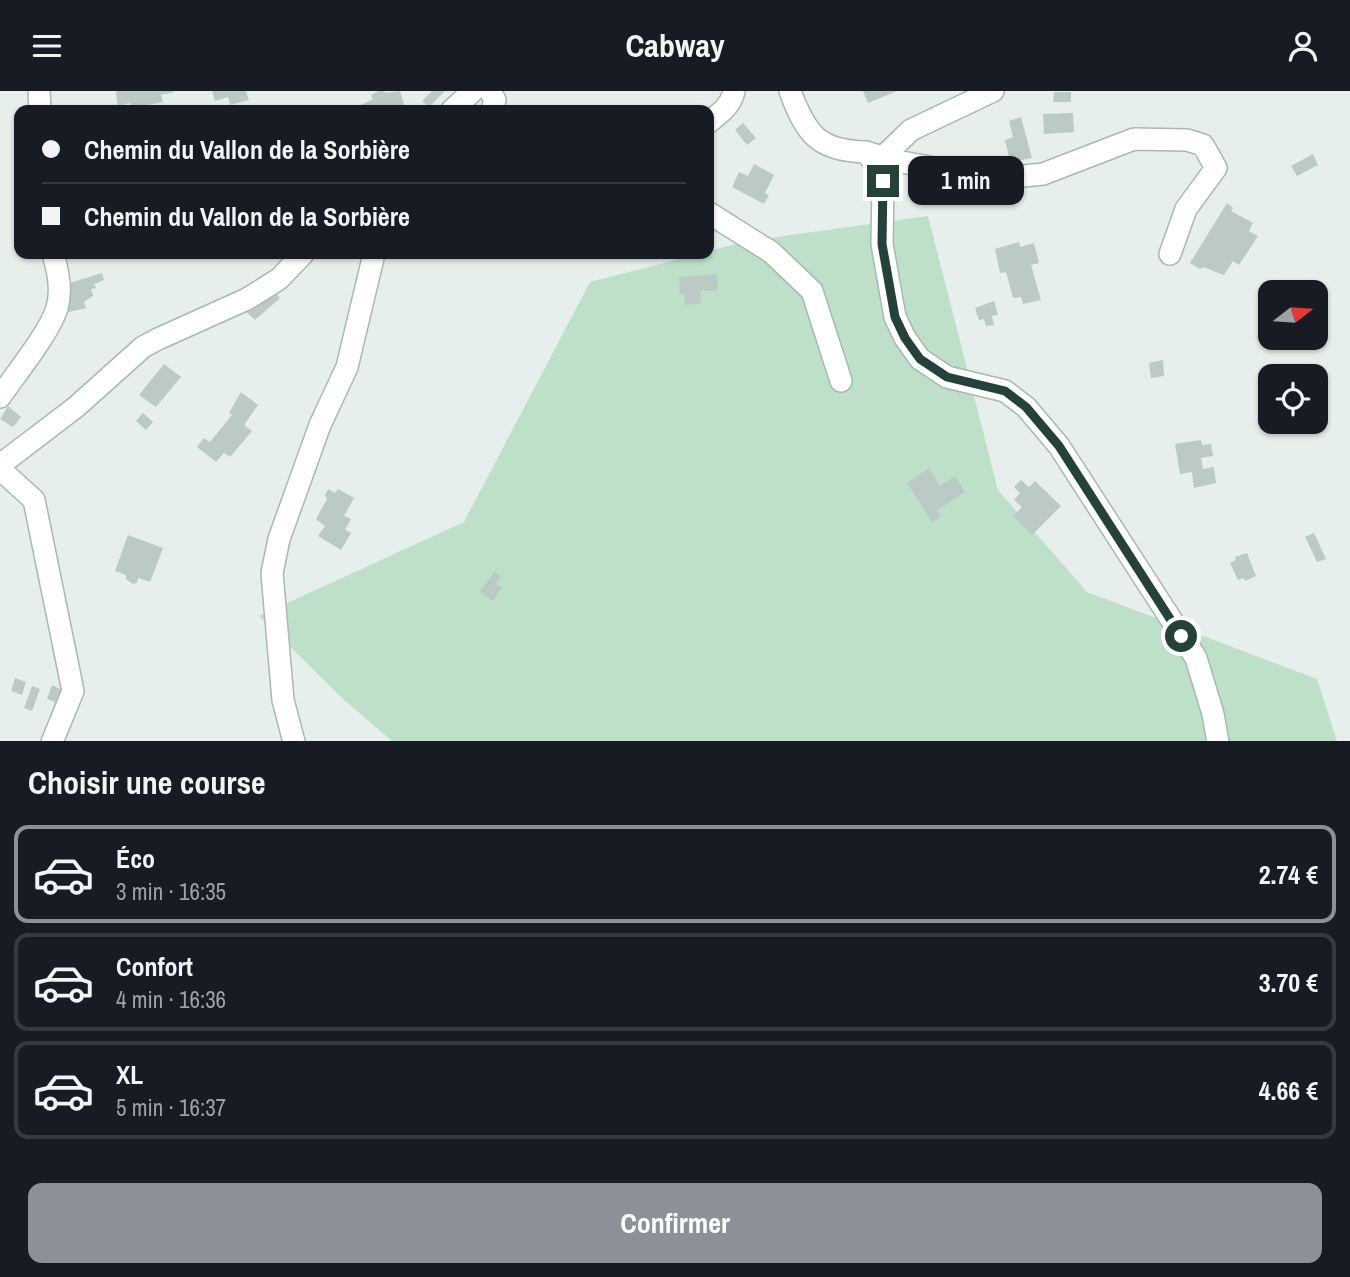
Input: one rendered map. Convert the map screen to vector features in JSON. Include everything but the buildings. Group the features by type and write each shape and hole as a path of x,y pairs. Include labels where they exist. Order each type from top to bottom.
{"street":[{"path":"457,105 472,91"},
{"path":"714,119 727,108 733,99 734,91"},
{"path":"790,91 800,118 823,144 841,152 874,155 995,179 1043,174 1134,139 1187,140 1203,145 1216,168 1186,209 1170,254"},
{"path":"874,155 911,130 993,91"},
{"path":"874,155 883,181 882,244 895,317 905,338 920,359 947,377 1005,391 1026,407 1059,446 1196,659 1213,714 1218,741"},
{"path":"714,216 771,252 812,292 841,381"},
{"path":"0,397 51,323 57,307 55,259"},
{"path":"52,741 73,691 34,501 0,467 76,407 143,347 247,299 279,279 298,259"},
{"path":"294,741 283,700 272,573 279,539 320,425 347,367 373,259"}],"green space":[{"path":"928,216 998,490 1087,592 1317,679 1337,741 392,741 343,699 259,616 464,522 590,282 680,259 714,259 714,250 747,241"}],"route":[{"path":"883,181 882,244 895,317 905,338 920,359 947,377 1005,391 1026,407 1059,446 1181,636"}]}
